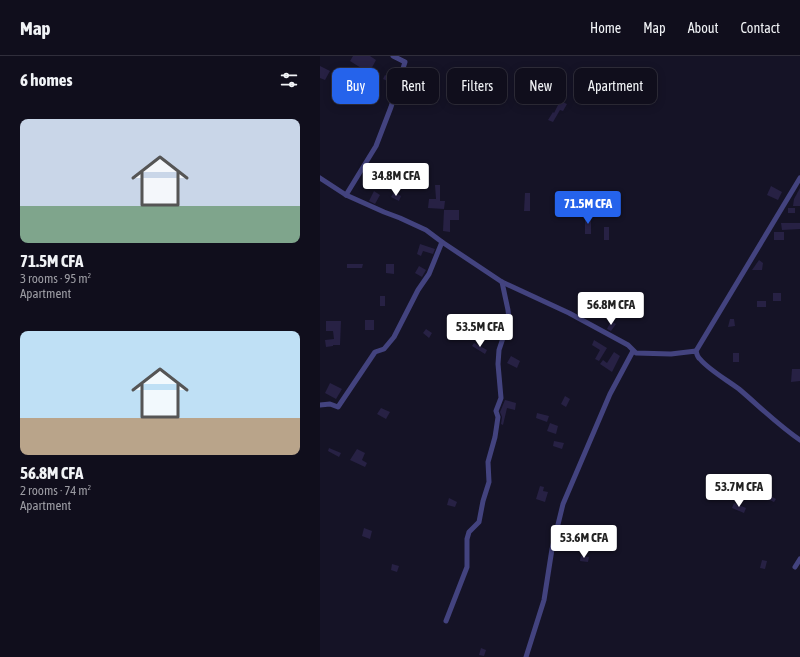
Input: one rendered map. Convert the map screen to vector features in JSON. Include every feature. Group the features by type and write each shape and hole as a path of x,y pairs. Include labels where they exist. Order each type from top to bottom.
{"street":[{"path":"346,195 376,146 391,107 405,62 393,56"},
{"path":"320,178 346,195 426,230 502,282 516,287 569,313 628,345 633,351 641,354 671,354 696,351"},
{"path":"800,178 696,351 698,358 705,365 723,376 757,404 782,428 800,440"},
{"path":"320,405 330,404 338,407 375,352 384,349 394,337 418,290 429,274 442,242"},
{"path":"446,621 467,567 467,539 469,532 480,522 488,482 488,462 495,437 498,417 496,411 501,398 498,364 499,350 508,320 508,310 502,282"},
{"path":"526,657 544,600 552,549 563,504 610,394 633,351"},
{"path":"795,567 800,559"}],"building":[{"path":"353,56 370,56 376,60 372,68 361,68 350,61"},
{"path":"320,66 330,71 325,80 320,78"},
{"path":"385,75 387,76 387,81 383,79"},
{"path":"558,104 567,104 563,111 560,110 553,122 548,120 553,112 554,113"},
{"path":"391,176 396,178 390,190 385,188"},
{"path":"435,185 440,185 440,201 445,201 444,209 428,208 429,199 436,199"},
{"path":"771,186 782,192 778,200 767,195"},
{"path":"800,188 800,206 793,206 794,199"},
{"path":"374,191 380,195 375,204 369,201"},
{"path":"394,192 401,196 399,201 391,197"},
{"path":"525,193 530,193 530,211 524,211"},
{"path":"788,208 795,208 795,213 788,213"},
{"path":"444,210 459,210 459,220 450,220 450,232 443,231"},
{"path":"585,216 591,216 591,234 585,234"},
{"path":"781,223 800,223 800,229 782,230"},
{"path":"604,227 609,227 609,240 604,240"},
{"path":"774,232 784,232 784,240 774,240"},
{"path":"420,244 435,249 433,254 423,251 421,256 417,254"},
{"path":"759,260 763,263 762,270 752,270"},
{"path":"347,264 363,264 362,268 347,268"},
{"path":"386,264 394,264 394,274 386,273"},
{"path":"419,266 426,270 422,277 415,273"},
{"path":"773,293 781,293 781,301 773,301"},
{"path":"380,296 385,296 385,306 380,306"},
{"path":"757,301 766,301 766,307 757,307"},
{"path":"730,319 734,319 735,326 728,327"},
{"path":"365,320 374,320 374,330 365,330"},
{"path":"326,321 341,321 340,345 326,347 325,340 334,339 333,331 326,331"},
{"path":"611,321 616,324 611,331 607,329"},
{"path":"426,329 432,333 429,338 423,333"},
{"path":"594,340 607,348 599,361 595,359 600,350 592,345"},
{"path":"474,343 487,350 485,354 472,346"},
{"path":"614,352 620,356 612,372 600,364 603,360 607,363"},
{"path":"733,353 739,353 739,362 733,362"},
{"path":"511,356 520,361 517,368 507,363"},
{"path":"792,369 800,369 800,381 791,382"},
{"path":"330,383 342,389 336,399 325,393"},
{"path":"565,396 570,399 566,407 561,404"},
{"path":"505,400 516,403 515,410 507,408 503,425 501,424 502,417 500,412"},
{"path":"381,408 390,412 386,419 377,414"},
{"path":"537,413 549,416 547,422 536,418"},
{"path":"550,423 558,426 556,434 547,431"},
{"path":"554,441 564,443 562,449 553,446"},
{"path":"329,448 341,453 339,457 328,451"},
{"path":"357,449 365,453 362,460 367,463 365,467 350,460"},
{"path":"540,486 544,487 543,491 548,492 545,502 536,499"},
{"path":"767,494 776,499 774,502 765,498"},
{"path":"449,498 457,502 455,507 447,505"},
{"path":"734,503 746,508 744,513 732,508"},
{"path":"364,528 372,531 370,539 362,536"},
{"path":"585,543 592,543 596,545 594,551 584,548"},
{"path":"581,556 589,557 588,562 580,561"},
{"path":"762,560 767,561 765,569 760,568"},
{"path":"392,564 399,566 397,572 391,570"},
{"path":"481,648 486,650 484,656 479,655"}]}
